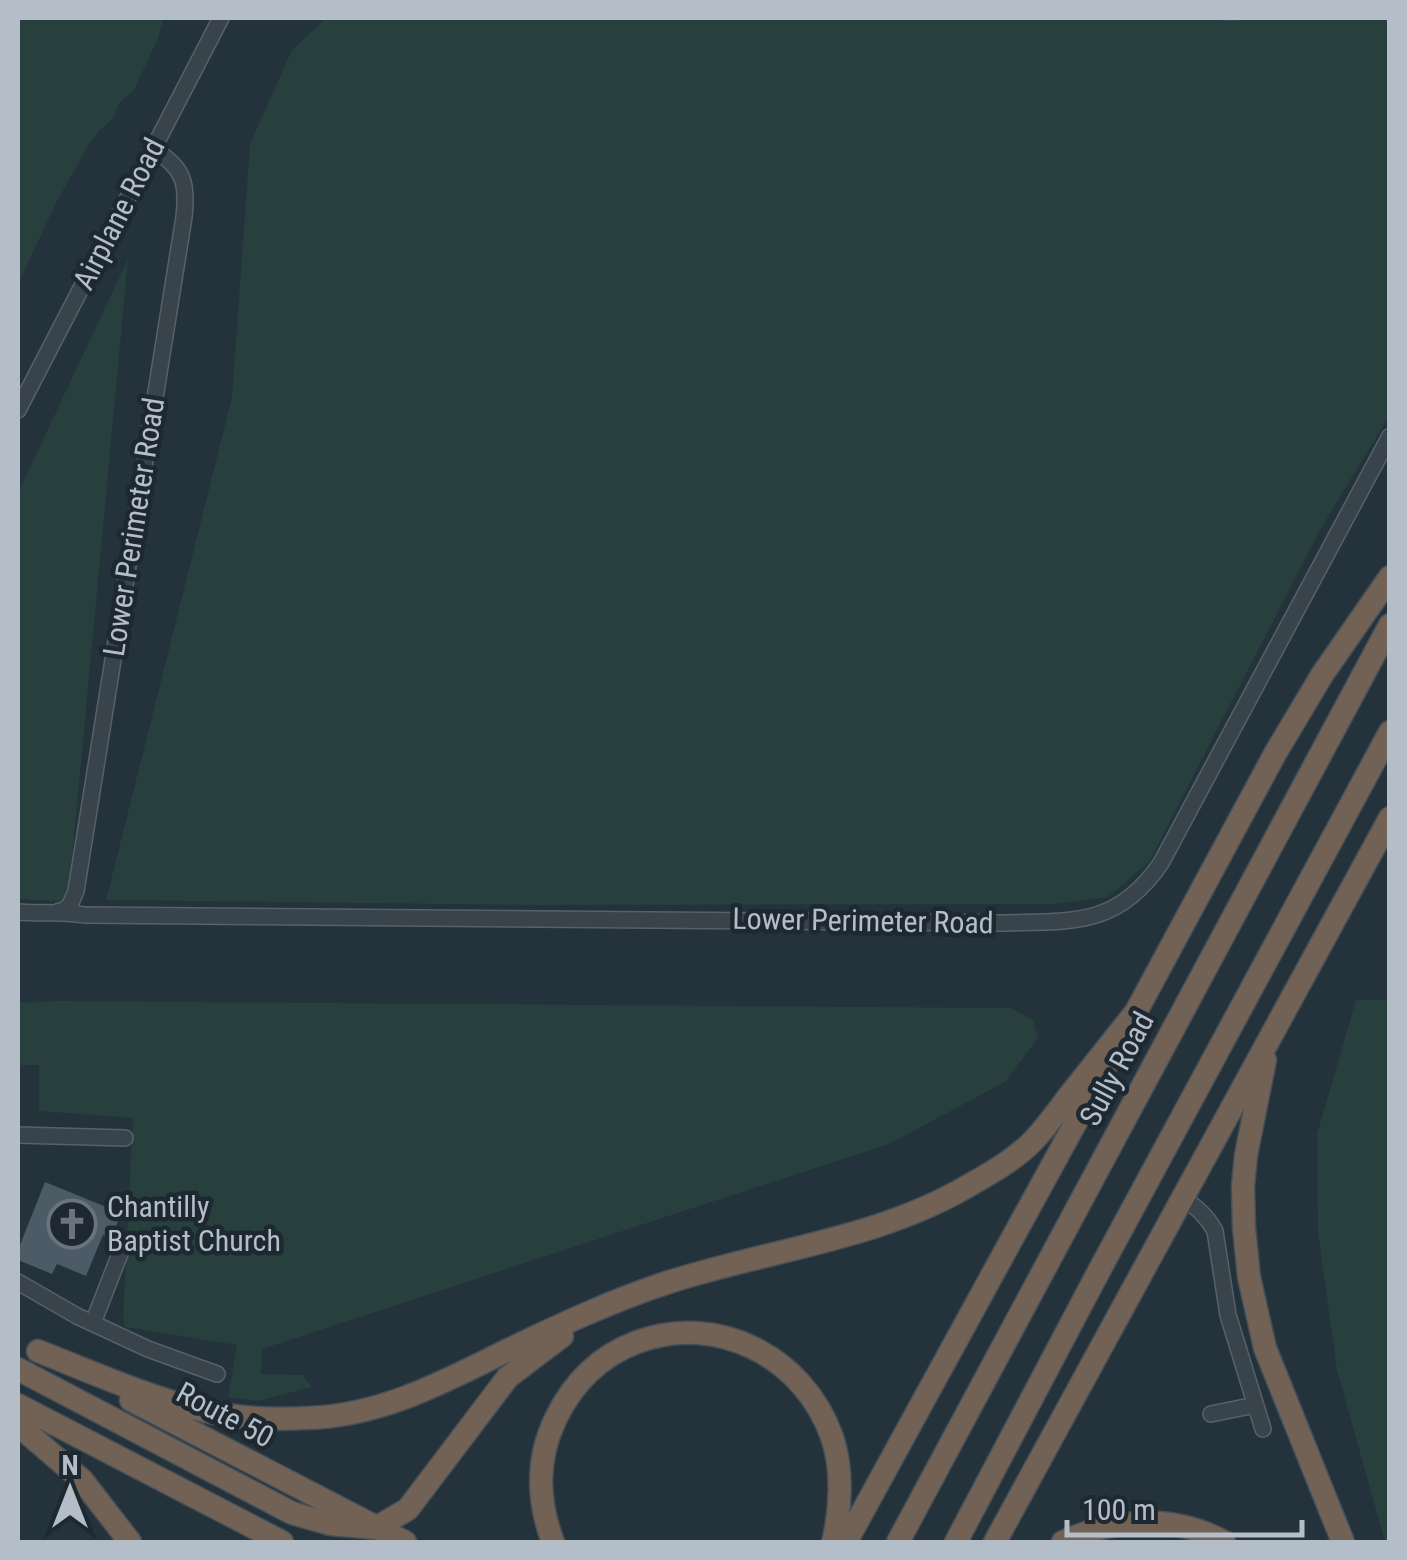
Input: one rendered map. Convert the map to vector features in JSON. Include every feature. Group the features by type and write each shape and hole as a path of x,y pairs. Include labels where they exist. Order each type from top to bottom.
{"highway":[{"path":"846,1542 1276,752 1322,675 1390,577"},
{"name":"Sully Road","path":"898,1542 1390,625"},
{"path":"956,1542 1390,732"},
{"path":"995,1542 1390,818"},
{"path":"28,1345 143,1392 204,1411 266,1418 338,1416 392,1403 616,1301 699,1274 885,1224 936,1203 1030,1144 1136,1013"},
{"path":"1270,1037 1245,1171 1244,1228 1249,1277 1266,1348 1342,1542"},
{"path":"18,1369 292,1513 330,1524 376,1528 408,1509 508,1377 551,1343 616,1301"},
{"path":"553,1542 542,1507 541,1465 548,1434 562,1404 582,1378 624,1347 658,1335 694,1333 751,1345 786,1368 813,1400 833,1440 838,1464 833,1542"},
{"name":"Route 50","path":"28,1345 404,1542"},
{"path":"18,1405 282,1542"},
{"path":"18,1425 82,1480 130,1542"},
{"path":"1063,1542 1108,1526 1141,1522 1187,1527 1224,1542"}],"street":[{"name":"Airplane Road","path":"18,410 221,18"},
{"name":"Lower Perimeter Road","path":"18,912 63,911 76,892 184,217 186,190 180,172 169,158 152,149"},
{"name":"Lower Perimeter Road","path":"59,911 84,915 981,923 1072,921 1100,915 1134,895 1160,863 1390,436"},
{"path":"18,1135 125,1138"},
{"path":"1182,1197 1196,1207 1215,1231 1228,1316 1263,1428"},
{"path":"93,1323 123,1246"},
{"path":"18,1282 77,1316 167,1358 217,1374"},
{"path":"1210,1414 1255,1404"}],"green space":[{"path":"18,18 164,18 134,90 119,103 113,119 88,146 18,284"},
{"path":"326,18 1389,18 1389,416 1320,530 1149,862 1108,897 1053,904 522,905 106,900 232,397 250,144 292,50"},
{"path":"128,259 68,902 18,899 18,493"},
{"path":"1356,1000 1389,1000 1389,1542 1385,1542 1337,1370 1318,1232 1317,1134"},
{"path":"18,1003 1011,1008 1033,1020 1038,1038 1005,1082 889,1144 262,1349 261,1374 303,1375 312,1387 257,1401 228,1397 237,1345 125,1327 133,1118 39,1111 39,1065 18,1065"}],"building":[{"name":"Chantilly Baptist Church","path":"45,1182 121,1213 111,1239 103,1235 86,1276 57,1264 52,1274 18,1260 18,1250"}],"waterway":[{"path":"1223,18 1237,18"}],"place":[{"name":"Chantilly Baptist Church","path":"72,1224"}]}
